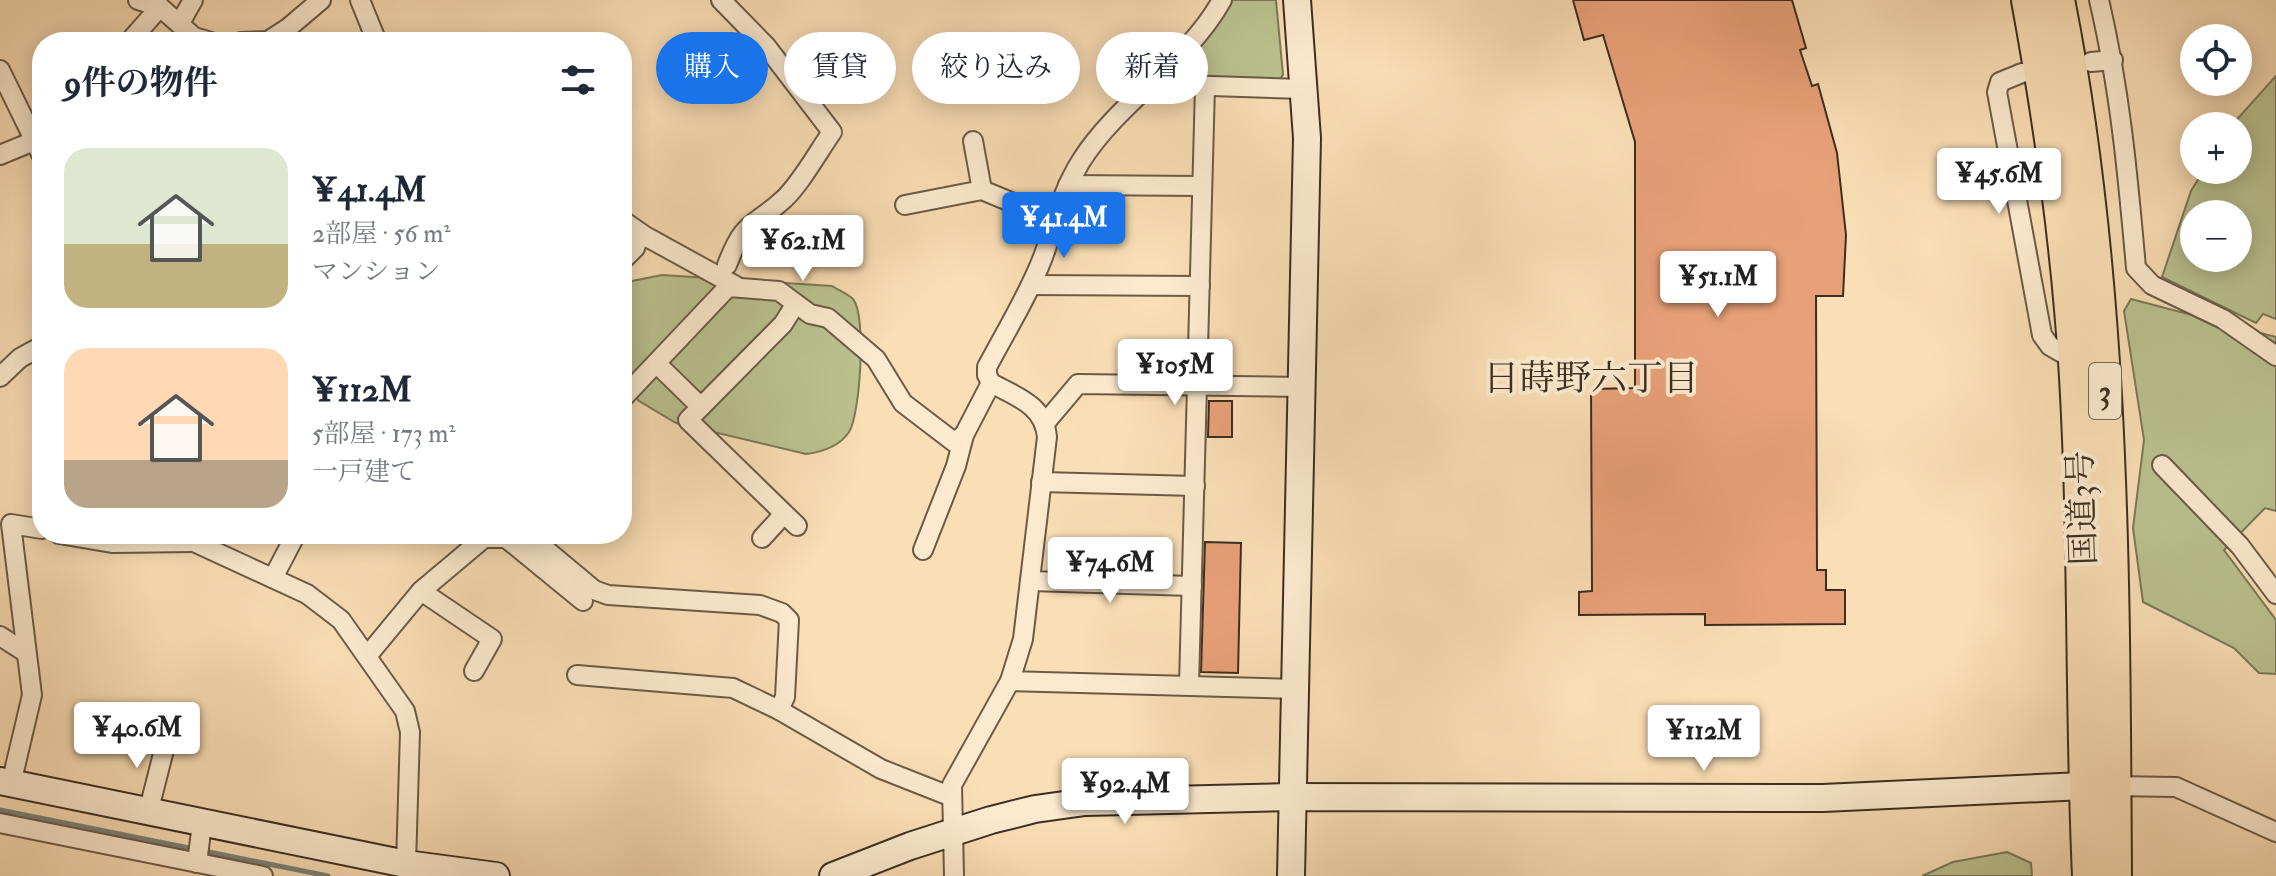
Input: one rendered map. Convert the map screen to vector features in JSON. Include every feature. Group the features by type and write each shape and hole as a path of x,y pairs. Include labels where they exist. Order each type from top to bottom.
{"highway":[{"name":"国道3号","path":"2029,0 2059,184 2076,361 2083,534 2100,785 2114,876"},
{"name":"国道3号","path":"2057,0 2086,182 2104,362 2111,542 2100,785 2090,876"}],"street":[{"path":"138,0 160,7 189,32"},
{"path":"180,23 193,0"},
{"path":"282,32 321,0"},
{"path":"360,0 373,32"},
{"path":"721,0 766,46 832,132 785,198 753,220 737,238 727,265"},
{"path":"1198,32 1222,0"},
{"path":"1291,876 1307,138 1297,0"},
{"path":"2099,0 2113,60 2123,127 2136,268 2166,293 2223,319 2276,356"},
{"path":"138,32 160,7"},
{"path":"2091,62 2113,60"},
{"path":"2022,73 2000,82 1997,92 2042,335 2050,346 2076,361"},
{"path":"1,76 32,136"},
{"path":"1208,86 1303,89"},
{"path":"954,876 952,785 1010,681 1023,639 1047,437 1046,422 1030,405 991,383 987,367 1031,285 1068,185 1106,128 1131,104"},
{"path":"1189,685 1204,104"},
{"path":"973,141 982,190"},
{"path":"0,155 7,150 32,148"},
{"path":"1068,185 1202,186"},
{"path":"905,205 982,190 1054,220"},
{"path":"632,228 736,286"},
{"path":"632,251 640,234"},
{"path":"1031,285 1200,286"},
{"path":"632,386 657,364 728,287 779,291 810,314 828,318 876,359 903,403 933,427 954,442 964,435"},
{"path":"762,538 791,520 688,420 783,324 795,305"},
{"path":"0,377 32,351"},
{"path":"657,364 701,407"},
{"path":"923,550 956,466 964,435 991,383"},
{"path":"1046,422 1078,384 1302,387"},
{"path":"2162,465 2240,546 2276,594"},
{"path":"1041,482 1195,486"},
{"path":"32,527 11,524 32,695 5,782 148,813 201,832 496,876"},
{"path":"204,544 307,594 341,620 405,711 410,732 406,864"},
{"path":"273,578 291,544"},
{"path":"368,655 421,591 477,544"},
{"path":"513,544 583,601"},
{"path":"539,544 594,590 608,595 760,605 782,613 789,620 785,697 779,710"},
{"path":"1030,581 1192,586"},
{"path":"421,591 492,639 474,671"},
{"path":"0,636 25,652"},
{"path":"577,675 733,688 779,710 881,769 952,797"},
{"path":"1010,681 1296,689"},
{"path":"148,813 167,738"},
{"path":"833,876 954,832 1035,809 1085,802 1292,797 1823,798 2100,785 2176,787 2276,832"},
{"path":"0,823 255,875"},
{"path":"197,862 201,832"}],"green space":[{"path":"1227,0 1276,0 1283,75 1278,81 1208,79 1208,32 1203,32"},
{"path":"2276,76 2276,319 2263,314 2256,323 2162,277 2180,224 2180,272 2252,272 2252,200 2188,200 2195,184 2252,184 2252,112 2244,112"},
{"path":"662,275 832,286 848,295 857,309 861,344 856,406 849,432 830,448 806,454 676,423 639,401 632,394 632,281"},
{"path":"2131,299 2276,337 2276,511 2265,508 2224,550 2276,620 2276,674 2259,673 2234,648 2143,602 2133,528 2144,440 2124,311"},
{"path":"2007,852 2031,863 2032,876 1922,876 1953,862"}],"building":[{"path":"1573,0 1792,0 1806,48 1800,50 1812,86 1818,84 1837,153 1846,235 1843,296 1816,296 1817,570 1826,570 1826,590 1845,590 1845,624 1705,625 1705,614 1579,615 1579,592 1592,591 1591,389 1635,388 1635,142 1603,35 1584,40"},
{"path":"1209,401 1232,401 1232,437 1208,437"},
{"path":"1205,542 1241,543 1238,673 1201,672"}],"waterway":[{"path":"0,810 194,849"},
{"path":"204,851 328,876"}],"district":[{"name":"日蒔野六丁目","path":"1591,377"}]}
